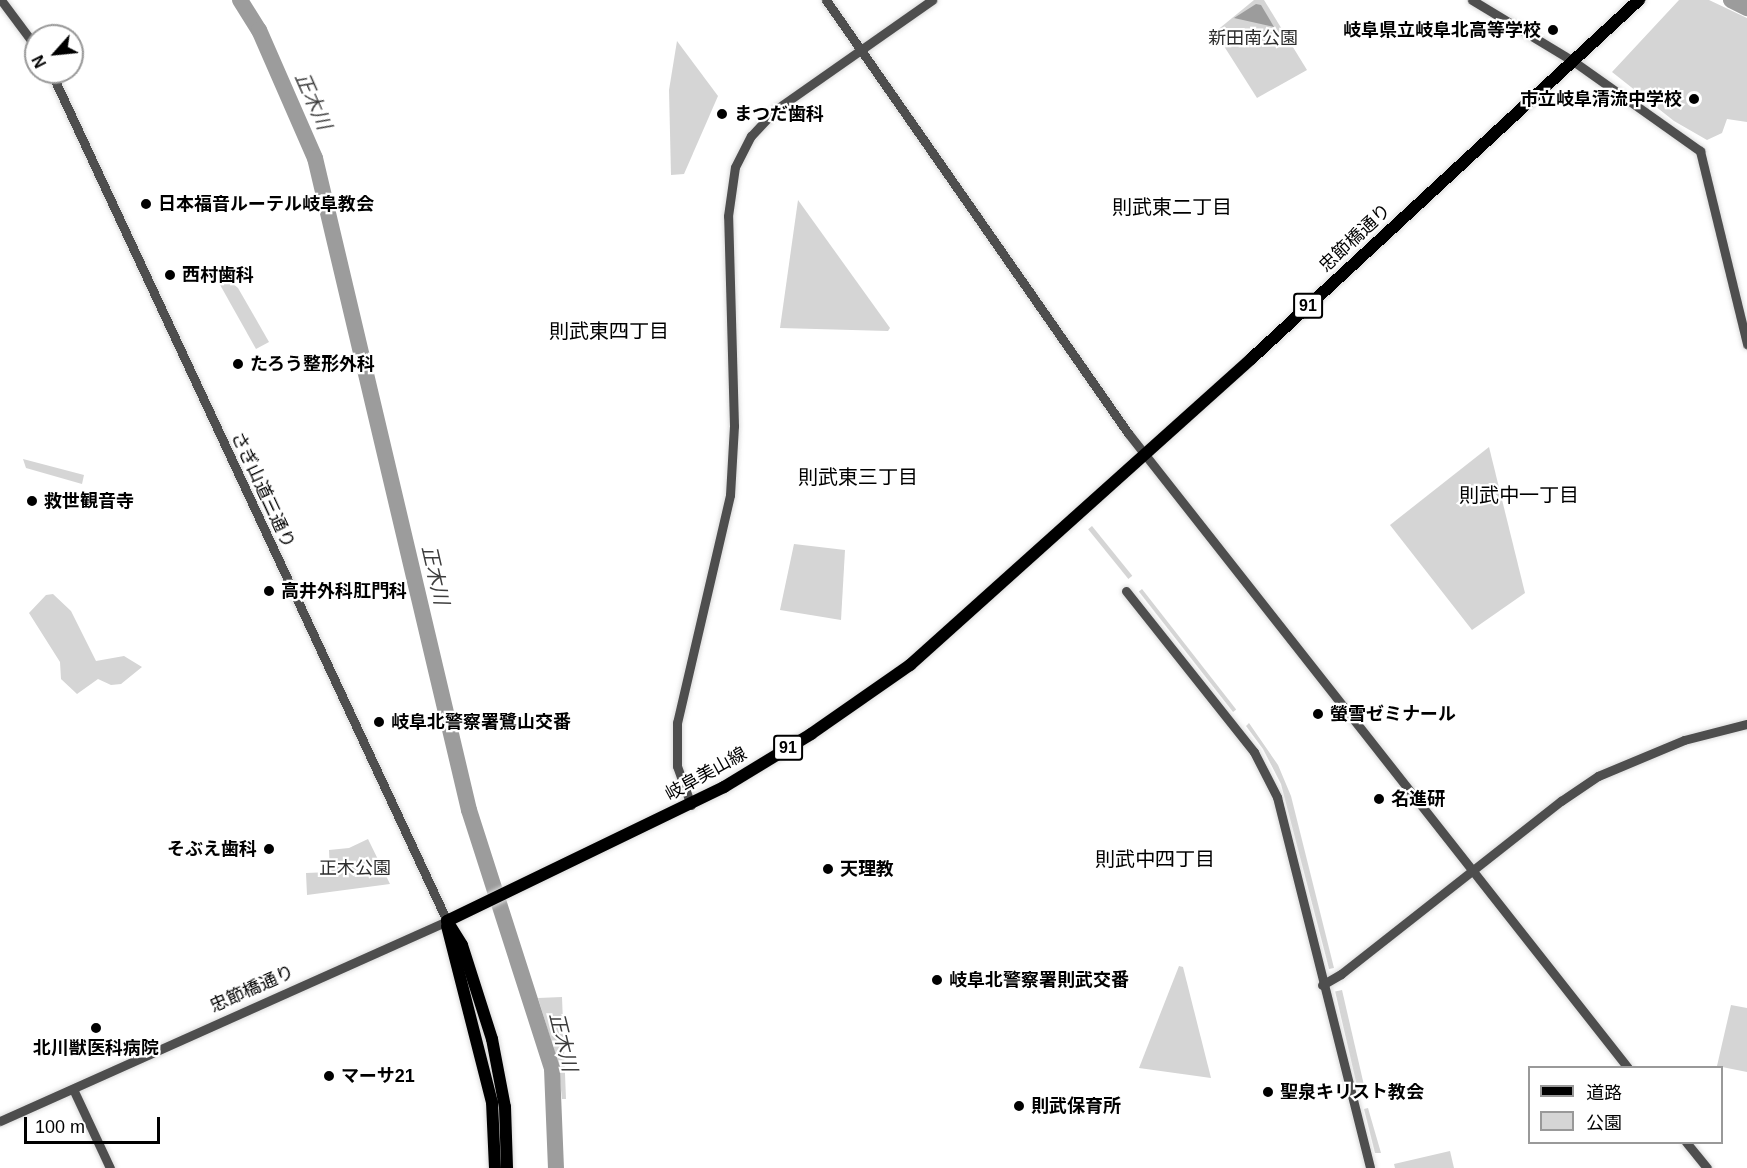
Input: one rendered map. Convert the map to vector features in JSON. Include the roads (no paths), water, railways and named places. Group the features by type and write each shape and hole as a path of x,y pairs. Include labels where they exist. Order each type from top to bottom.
{"main road":[{"name":"忠節橋通り","path":"1041,550 1639,0"},
{"name":"岐阜美山線","path":"447,921 690,805 811,734 907,668 1041,550"},
{"path":"447,921 451,950 479,1041 492,1102 495,1168"},
{"path":"447,921 462,945 492,1039 505,1107 507,1168"}],"street":[{"path":"1,0 24,31"},
{"path":"826,0 1144,455 1626,1066"},
{"path":"690,805 677,766 677,723 730,495 734,456 730,182 742,150 763,122 932,0"},
{"path":"1472,0 1573,61 1700,151 1747,344"},
{"name":"さぎ山道三通り","path":"57,84 447,921"},
{"path":"1126,591 1254,752 1276,797 1370,1168"},
{"path":"1322,985 1598,777 1673,744 1747,724"},
{"name":"忠節橋通り","path":"0,1121 447,921"},
{"path":"73,1089 110,1168"},
{"path":"1687,1144 1707,1168"}],"waterway":[{"name":"正木川","path":"240,0 259,30 315,158 469,810 552,1069 556,1168"},
{"path":"1731,0 1747,8"}],"place":[{"name":"岐阜県立岐阜北高等学校","path":"1553,30"},
{"name":"市立岐阜清流中学校","path":"1694,99"},
{"name":"まつだ歯科","path":"722,114"},
{"name":"日本福音ルーテル岐阜教会","path":"146,204"},
{"name":"西村歯科","path":"170,275"},
{"name":"たろう整形外科","path":"238,364"},
{"name":"救世観音寺","path":"32,501"},
{"name":"高井外科肛門科","path":"269,591"},
{"name":"螢雪ゼミナール","path":"1318,714"},
{"name":"岐阜北警察署鷺山交番","path":"379,722"},
{"name":"名進研","path":"1379,799"},
{"name":"そぶえ歯科","path":"269,849"},
{"name":"天理教","path":"828,869"},
{"name":"岐阜北警察署則武交番","path":"937,980"},
{"name":"北川獣医科病院","path":"96,1028"},
{"name":"マーサ21","path":"329,1076"},
{"name":"聖泉キリスト教会","path":"1268,1092"},
{"name":"則武保育所","path":"1019,1106"}],"district":[{"name":"則武東二丁目","path":"1172,207"},
{"name":"則武東四丁目","path":"609,331"},
{"name":"則武東三丁目","path":"858,477"},
{"name":"則武中一丁目","path":"1519,495"},
{"name":"則武中四丁目","path":"1155,859"}],"park label":[{"name":"新田南公園","path":"1253,38"},
{"name":"正木公園","path":"355,868"}]}
